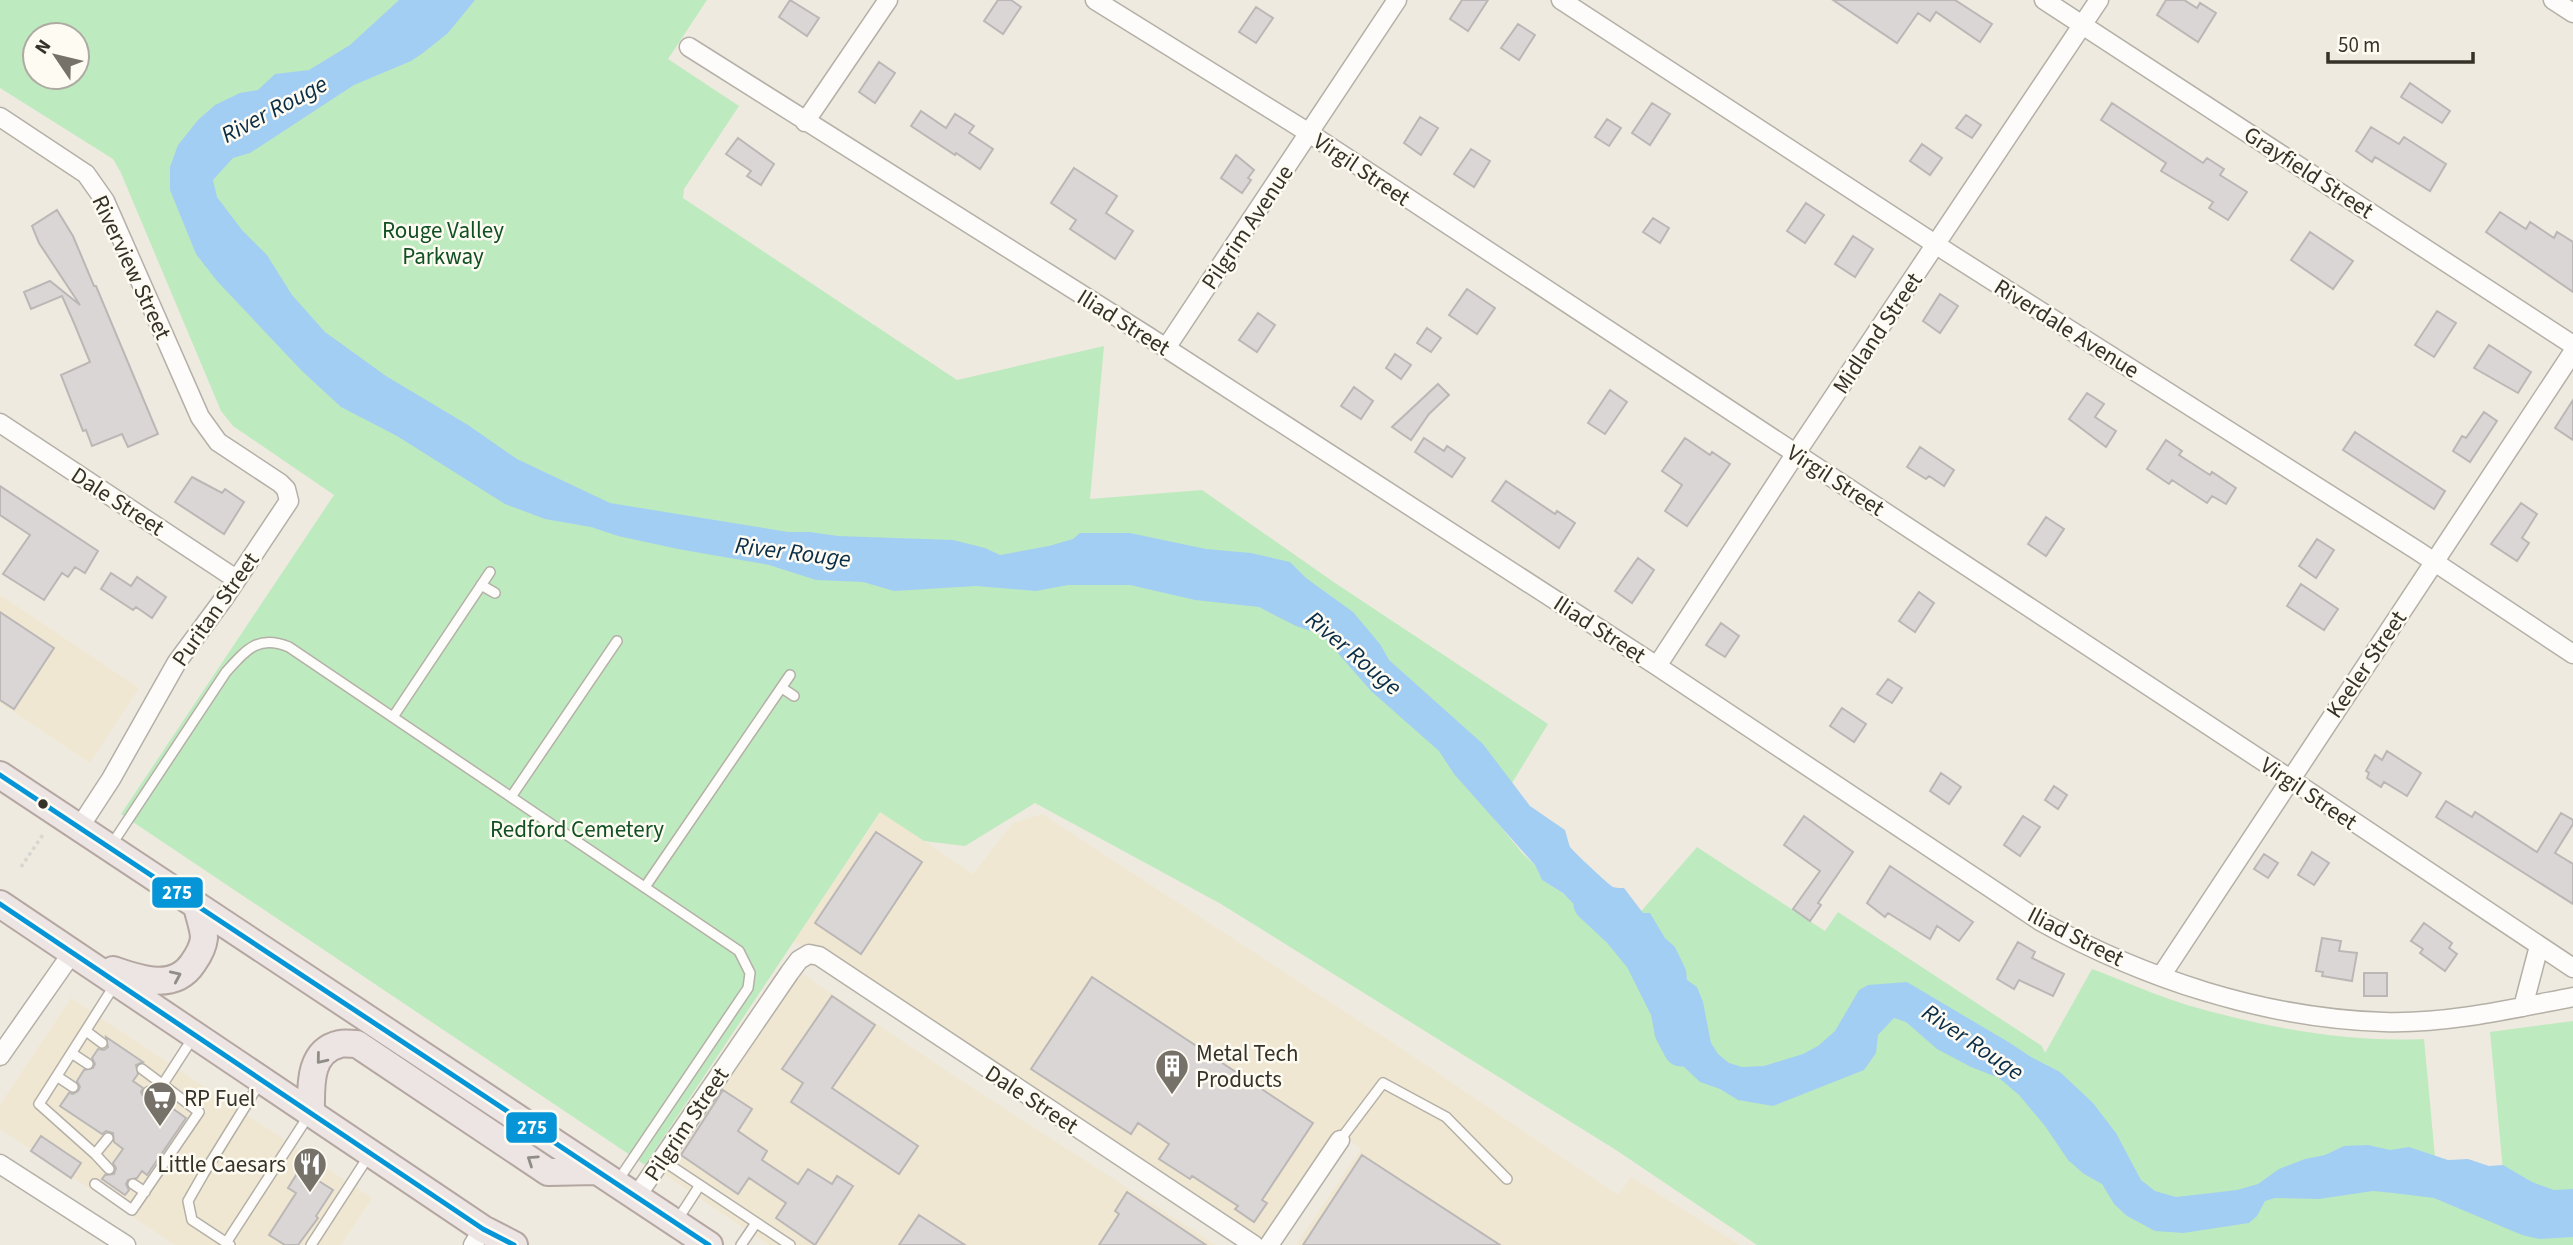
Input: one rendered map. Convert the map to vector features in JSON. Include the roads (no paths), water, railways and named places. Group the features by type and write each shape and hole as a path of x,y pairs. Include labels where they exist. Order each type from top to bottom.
{"main road":[{"path":"0,775 709,1245"},
{"path":"0,904 371,1153 478,1237 514,1245"},
{"path":"80,957 135,978 162,982 177,978 188,970 201,951 204,938 197,906"},
{"path":"311,1112 312,1073 321,1055 339,1044 357,1044 548,1171 616,1184"}],"street":[{"path":"805,122 888,0"},
{"name":"Virgil Street","path":"1095,0 1309,133 2573,968"},
{"name":"Pilgrim Avenue","path":"1166,348 1397,0"},
{"name":"Riverdale Avenue","path":"1561,0 1936,245 2573,654"},
{"name":"Grayfield Street","path":"2044,0 2573,345"},
{"name":"Midland Street","path":"1657,666 2099,0"},
{"path":"2553,0 2573,13"},
{"name":"Iliad Street","path":"689,47 1166,348 1657,666 1875,814 2040,921 2080,943 2161,976 2249,1004 2341,1018 2384,1022 2417,1021 2501,1012 2573,998"},
{"name":"Riverview Street","path":"0,117 86,174 105,201 200,418"},
{"name":"Keeler Street","path":"2161,976 2573,352"},
{"name":"Puritan Street","path":"79,828 111,779 177,662 289,501 286,489 280,483 218,442 200,418"},
{"name":"Dale Street","path":"0,423 236,579"},
{"path":"2523,1007 2539,946"},
{"name":"Dale Street","path":"737,1051 799,960 809,954 819,956 1254,1245"},
{"path":"0,1056 80,957"},
{"name":"Pilgrim Street","path":"616,1184 662,1160 737,1051"},
{"path":"1269,1245 1340,1140"},
{"path":"0,1164 126,1245"}],"lane":[{"path":"393,717 490,572"},
{"path":"481,585 495,593"},
{"path":"110,848 226,672 240,656 258,643 275,641 289,647 739,951 750,973 748,988 616,1184"},
{"path":"511,797 617,641"},
{"path":"645,887 790,675"},
{"path":"782,688 794,696"},
{"path":"109,1169 39,1104 117,981"},
{"path":"86,1031 102,1043"},
{"path":"148,1092 163,1084 195,1034"},
{"path":"72,1054 88,1064"},
{"path":"95,1184 132,1210 199,1112 142,1069"},
{"path":"58,1077 73,1087"},
{"path":"262,1080 188,1201 192,1220 228,1244 311,1112"},
{"path":"1340,1140 1383,1083 1447,1117 1507,1179"},
{"path":"94,1154 108,1138"},
{"path":"311,1245 371,1153"},
{"path":"662,1160 790,1245"},
{"path":"133,1184 145,1192"},
{"path":"675,1223 700,1185"},
{"path":"741,1245 756,1223"}],"water":[{"path":"399,0 475,0 448,33 411,61 354,85 250,153 233,158 213,180 217,197 242,230 267,255 292,295 325,332 386,376 468,425 517,459 610,503 788,532 953,540 985,548 1000,555 1049,546 1073,539 1080,533 1130,533 1206,549 1251,553 1290,562 1306,578 1353,612 1380,644 1389,660 1483,744 1530,806 1565,830 1570,847 1577,855 1613,887 1624,888 1643,913 1650,913 1665,938 1675,947 1686,970 1687,980 1697,987 1703,1002 1711,1043 1718,1054 1729,1063 1742,1067 1764,1066 1803,1054 1818,1046 1835,1031 1859,990 1868,985 1907,982 2060,1072 2093,1103 2116,1133 2141,1180 2155,1191 2176,1197 2237,1190 2258,1184 2279,1169 2325,1155 2344,1146 2368,1145 2390,1150 2409,1147 2448,1160 2468,1159 2489,1166 2503,1165 2532,1182 2554,1190 2573,1189 2573,1237 2539,1239 2522,1235 2434,1198 2373,1191 2319,1199 2275,1198 2265,1201 2257,1216 2249,1223 2183,1233 2155,1231 2127,1216 2114,1204 2102,1184 2084,1174 2068,1160 2045,1126 2019,1095 1999,1078 1937,1049 1906,1022 1894,1018 1878,1035 1876,1053 1864,1070 1773,1106 1738,1100 1720,1089 1700,1082 1683,1066 1664,1033 1662,1022 1667,994 1639,945 1588,919 1563,893 1542,880 1535,865 1454,774 1439,751 1371,691 1322,635 1296,626 1259,607 1195,600 1130,585 1068,585 1036,591 976,586 894,591 863,582 816,580 769,565 618,536 591,527 545,519 505,504 397,436 341,407 302,371 217,281 196,254 170,190 170,167 178,145 198,120 215,105 240,93 258,90 275,74 309,70 350,45"}],"waterway":[{"name":"River Rouge","path":"1591,904 1620,931 1642,958 1668,1010 1672,1032 1681,1049"}],"place":[{"name":"Metal Tech Products","path":"1172,1096"},
{"name":"RP Fuel","path":"160,1128"},
{"name":"Little Caesars","path":"310,1194"}],"park label":[{"name":"Rouge Valley Parkway","path":"443,243"},
{"name":"Redford Cemetery","path":"577,829"}]}
